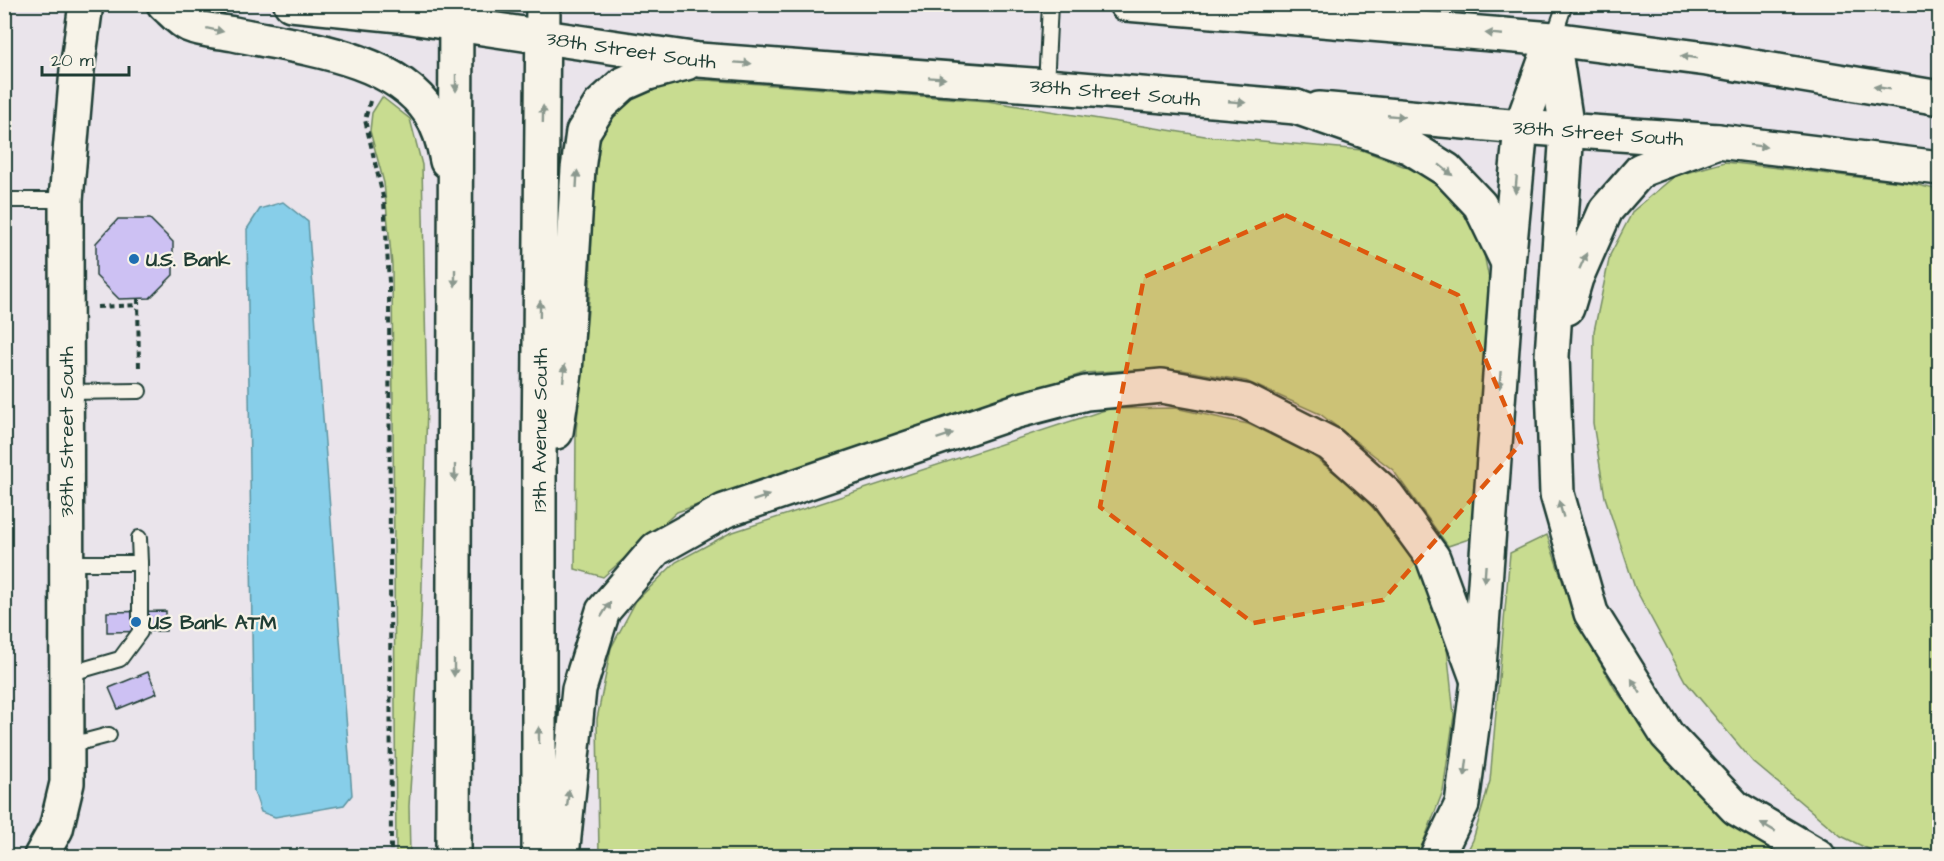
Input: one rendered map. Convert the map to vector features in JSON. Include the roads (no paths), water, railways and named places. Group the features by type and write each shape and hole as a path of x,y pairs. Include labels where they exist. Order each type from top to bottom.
{"main road":[{"name":"38th Street South","path":"41,856 56,829 67,783 66,200 77,70 86,4"},
{"path":"164,4 188,25 335,55 365,64 408,89 430,112 443,138 456,200"},
{"name":"38th Street South","path":"291,4 399,15 456,14 543,38 699,60 1718,141 1940,168"},
{"name":"13th Avenue South","path":"539,856 543,4"},
{"path":"1126,4 1553,39 1719,61 1940,98"},
{"path":"453,856 456,14"},
{"path":"1437,856 1462,804 1478,681 1508,264 1521,127 1553,39"},
{"path":"1553,39 1567,130 1552,356 1557,494 1591,613 1667,735 1736,808 1818,856"},
{"path":"539,556 565,373 578,169 583,132 600,105 623,84 648,73 699,60"},
{"path":"1296,107 1410,147 1447,170 1480,205 1508,264"},
{"path":"1552,356 1576,278 1606,210 1641,170 1718,141"},
{"path":"562,856 579,689 603,610 656,549 724,511 1017,411 1086,393 1162,386 1245,401 1330,444 1387,495 1433,558 1478,681"}],"lane":[{"path":"1046,86 1050,4"},
{"path":"1553,39 1565,4"},
{"path":"4,200 66,200"},
{"path":"66,392 139,391"},
{"path":"67,674 120,659 140,632 139,538"},
{"path":"67,563 140,563"},
{"path":"67,746 109,735"}],"water":[{"path":"283,202 308,222 352,795 344,805 275,817 261,812 254,791 247,229 260,209"}],"place":[{"name":"U.S. Bank","path":"134,259"},
{"name":"US Bank ATM","path":"136,622"}]}
